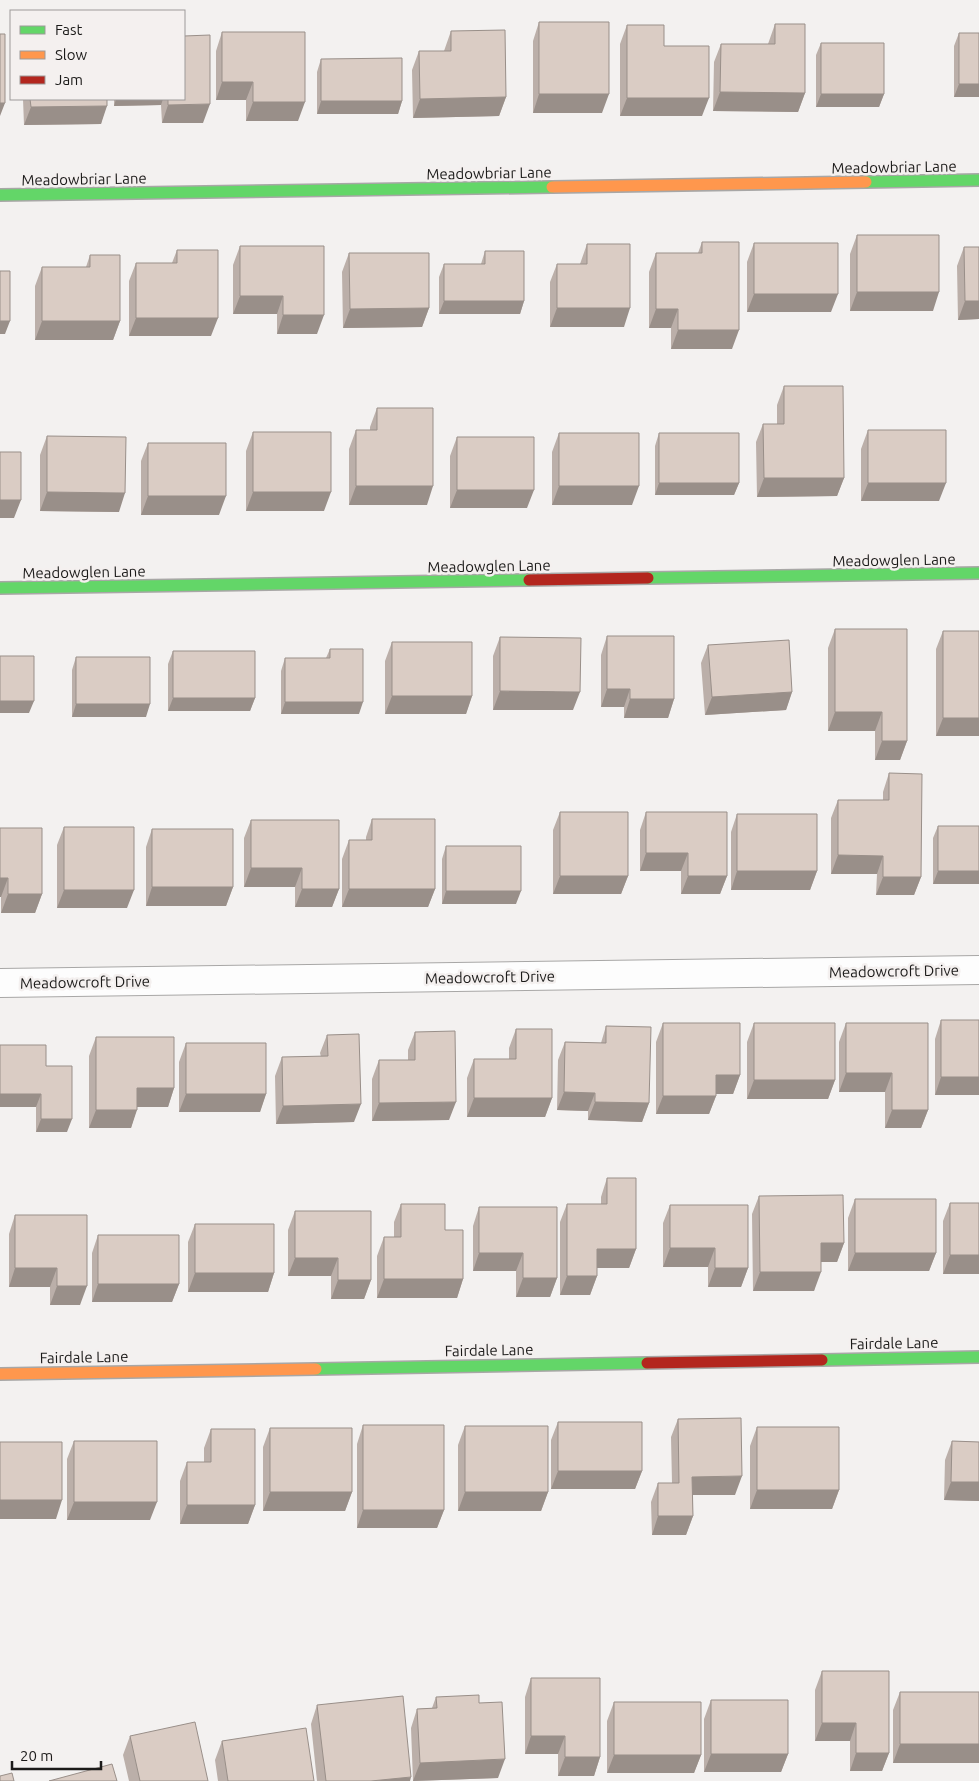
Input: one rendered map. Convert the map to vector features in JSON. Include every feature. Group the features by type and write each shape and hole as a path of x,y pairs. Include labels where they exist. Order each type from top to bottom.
{"street":[{"name":"Meadowbriar Lane","path":"0,196 979,180"},
{"name":"Meadowglen Lane","path":"0,588 979,574"},
{"name":"Meadowcroft Drive","path":"0,983 979,970"},
{"name":"Fairdale Lane","path":"0,1374 979,1357"}],"building":[{"path":"539,22 609,22 609,94 539,94"},
{"path":"775,24 805,24 805,93 720,92 721,44 775,44"},
{"path":"627,25 664,25 664,46 709,46 709,98 627,98"},
{"path":"505,30 506,97 420,99 419,51 451,51 451,31"},
{"path":"222,32 305,32 305,102 253,102 253,82 222,82"},
{"path":"959,33 979,33 979,84 959,84"},
{"path":"0,34 5,34 5,103 0,103"},
{"path":"210,35 210,104 168,105 168,100 185,100 185,36"},
{"path":"821,43 884,43 884,94 821,94"},
{"path":"402,58 402,101 321,101 321,59"},
{"path":"30,100 107,100 107,106 31,107"},
{"path":"857,235 939,235 939,292 857,292"},
{"path":"702,242 739,242 739,330 678,330 678,309 656,309 656,253 702,253"},
{"path":"754,243 838,243 838,294 754,294"},
{"path":"587,244 630,244 630,308 557,308 557,264 587,264"},
{"path":"240,246 324,246 324,315 283,315 283,296 240,296"},
{"path":"964,247 979,247 979,301 965,301"},
{"path":"177,250 218,250 218,318 136,318 136,263 177,263"},
{"path":"485,251 524,251 524,301 444,301 444,264 485,264"},
{"path":"349,253 429,253 429,308 350,309"},
{"path":"90,255 120,255 120,321 42,321 42,267 90,267"},
{"path":"0,271 10,271 10,321 0,321"},
{"path":"784,386 843,386 844,478 764,478 763,424 784,424"},
{"path":"377,408 433,408 433,486 356,486 356,430 377,430"},
{"path":"868,430 946,430 946,483 868,483"},
{"path":"253,432 331,432 331,492 253,492"},
{"path":"559,433 639,433 639,486 559,486"},
{"path":"659,433 739,433 739,483 659,483"},
{"path":"47,436 126,437 125,493 47,492"},
{"path":"457,437 534,437 534,490 457,490"},
{"path":"148,443 226,443 226,496 148,496"},
{"path":"0,452 21,452 21,500 0,500"},
{"path":"835,629 907,629 907,741 882,741 882,712 835,712"},
{"path":"943,631 979,631 979,718 943,718"},
{"path":"607,636 674,636 674,699 630,699 630,689 607,689"},
{"path":"500,637 581,638 580,692 500,691"},
{"path":"789,640 792,692 712,697 708,645"},
{"path":"392,642 472,642 472,696 392,696"},
{"path":"330,649 363,649 363,702 285,702 285,658 330,658"},
{"path":"173,651 255,651 255,698 173,698"},
{"path":"0,656 34,656 34,701 0,701"},
{"path":"76,657 150,657 150,704 76,704"},
{"path":"889,773 922,774 921,877 883,877 883,856 838,855 838,800 889,800"},
{"path":"560,812 628,812 628,876 560,876"},
{"path":"646,812 727,812 727,876 688,876 688,853 646,853"},
{"path":"737,814 817,814 817,871 737,871"},
{"path":"372,819 435,819 435,889 349,889 349,840 372,840"},
{"path":"251,820 339,820 339,889 302,889 302,868 251,868"},
{"path":"938,826 979,826 979,871 938,871"},
{"path":"64,827 134,827 134,890 64,890"},
{"path":"0,828 42,828 42,894 8,894 8,878 0,878"},
{"path":"152,829 233,829 233,887 152,887"},
{"path":"446,846 521,846 521,891 446,891"},
{"path":"941,1020 979,1020 979,1077 941,1077"},
{"path":"663,1023 740,1023 740,1075 716,1075 716,1096 663,1096"},
{"path":"754,1023 835,1023 835,1080 754,1080"},
{"path":"846,1023 928,1023 928,1110 892,1110 892,1073 846,1073"},
{"path":"606,1026 651,1027 649,1103 595,1102 595,1093 564,1092 565,1042 606,1043"},
{"path":"516,1029 552,1029 552,1098 474,1098 474,1059 516,1059"},
{"path":"455,1031 456,1102 379,1103 379,1060 415,1060 415,1032"},
{"path":"359,1034 361,1104 283,1106 282,1057 328,1056 327,1035"},
{"path":"96,1037 174,1037 174,1088 137,1088 137,1110 96,1110"},
{"path":"186,1043 266,1043 266,1094 186,1094"},
{"path":"0,1045 46,1045 46,1066 72,1066 72,1119 41,1119 41,1094 0,1094"},
{"path":"607,1178 636,1178 636,1249 597,1249 597,1276 567,1276 567,1204 607,1204"},
{"path":"843,1195 844,1243 821,1243 821,1272 760,1272 759,1196"},
{"path":"855,1199 936,1199 936,1253 855,1253"},
{"path":"950,1203 979,1203 979,1255 950,1255"},
{"path":"401,1204 445,1204 445,1230 463,1230 463,1279 384,1279 384,1237 401,1237"},
{"path":"670,1205 748,1205 748,1268 715,1268 715,1248 670,1248"},
{"path":"479,1207 557,1207 557,1278 523,1278 523,1253 479,1253"},
{"path":"295,1211 371,1211 371,1280 338,1280 338,1258 295,1258"},
{"path":"15,1215 87,1215 87,1286 57,1286 57,1268 15,1268"},
{"path":"195,1224 274,1224 274,1273 195,1273"},
{"path":"98,1235 179,1235 179,1284 98,1284"},
{"path":"741,1418 742,1476 692,1477 693,1516 658,1516 658,1483 679,1483 678,1419"},
{"path":"558,1422 642,1422 642,1471 558,1471"},
{"path":"363,1425 444,1425 444,1510 363,1510"},
{"path":"465,1426 548,1426 548,1492 465,1492"},
{"path":"757,1427 839,1427 839,1490 757,1490"},
{"path":"270,1428 352,1428 352,1492 270,1492"},
{"path":"211,1429 255,1429 255,1505 187,1505 187,1462 211,1462"},
{"path":"74,1441 157,1441 157,1502 74,1502"},
{"path":"952,1441 979,1442 979,1482 951,1482"},
{"path":"0,1442 62,1442 62,1500 0,1500"},
{"path":"822,1671 889,1671 889,1753 856,1753 856,1723 822,1723"},
{"path":"531,1678 600,1678 600,1757 565,1757 565,1736 531,1736"},
{"path":"900,1692 979,1692 979,1744 900,1744"},
{"path":"479,1695 479,1703 502,1702 505,1759 420,1763 417,1709 437,1708 436,1697"},
{"path":"403,1696 411,1777 371,1781 326,1781 317,1705"},
{"path":"711,1700 788,1700 788,1754 711,1754"},
{"path":"614,1702 701,1702 701,1755 614,1755"},
{"path":"195,1722 208,1781 140,1781 130,1736"},
{"path":"306,1728 314,1781 228,1781 222,1741"},
{"path":"112,1764 117,1781 49,1781"},
{"path":"12,1773 14,1781 0,1781 0,1776"}],"traffic: fast":[{"path":"866,182 979,180"},
{"path":"0,195 552,187"},
{"path":"648,578 979,573"},
{"path":"0,588 529,580"},
{"path":"822,1360 979,1357"},
{"path":"316,1369 647,1363"}],"traffic: slow":[{"path":"552,187 866,182"},
{"path":"0,1374 316,1369"}],"traffic: jam":[{"path":"529,580 648,578"},
{"path":"647,1363 822,1360"}]}
